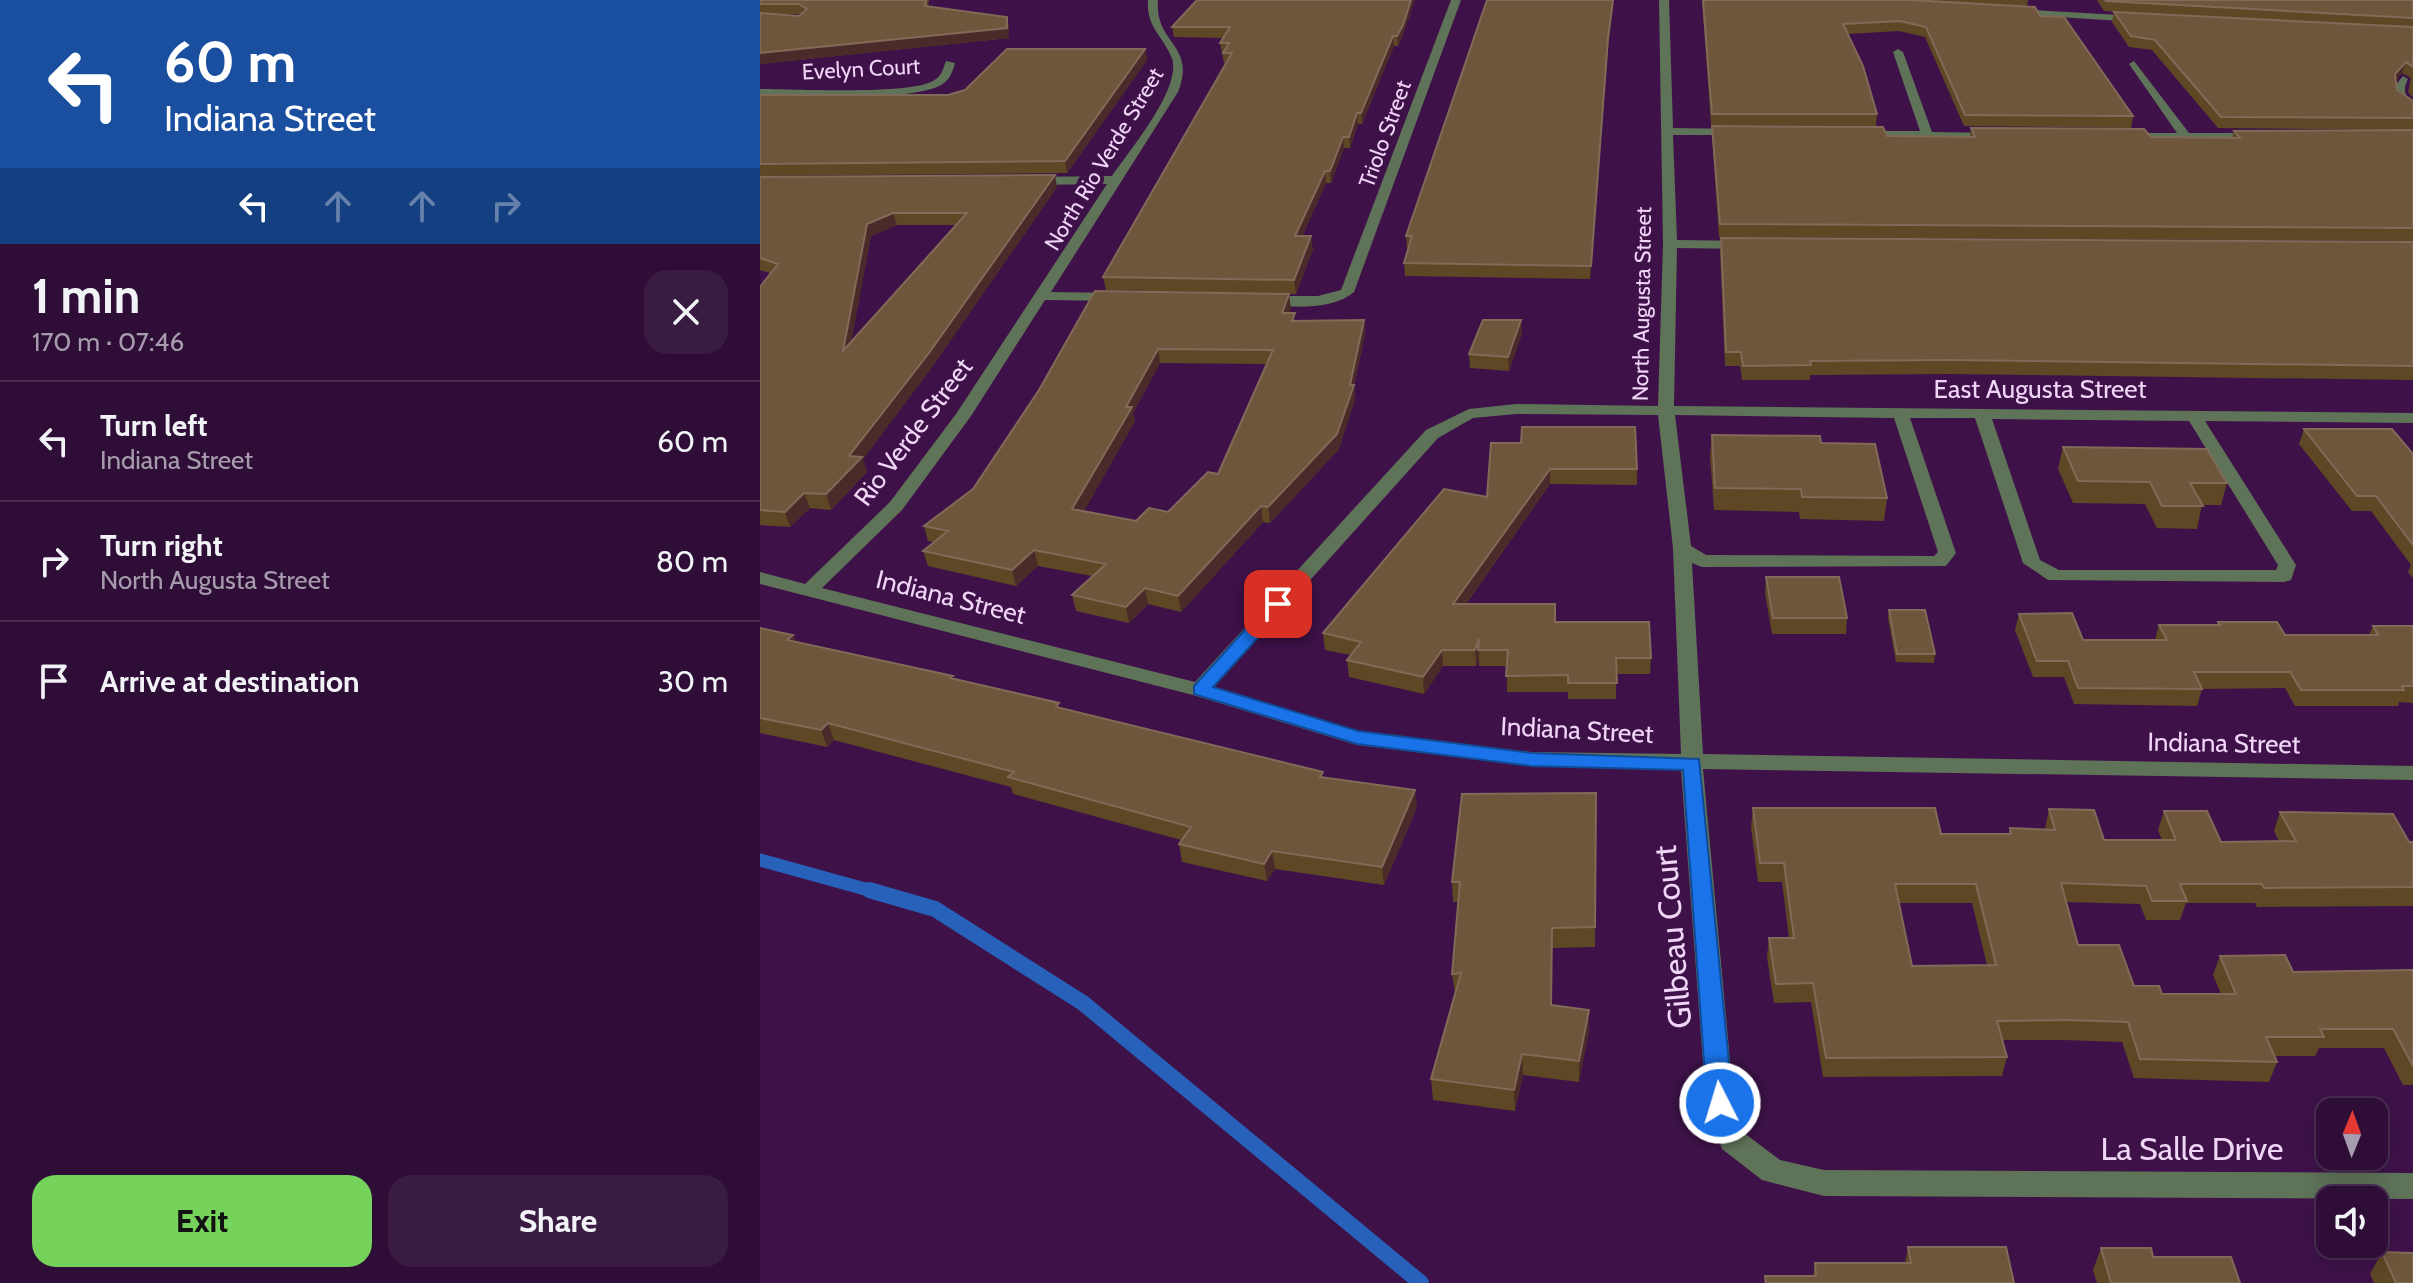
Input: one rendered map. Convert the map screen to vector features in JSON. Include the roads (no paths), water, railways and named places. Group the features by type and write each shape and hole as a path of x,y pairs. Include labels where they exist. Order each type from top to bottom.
{"street":[{"name":"North Rio Verde Street","path":"1044,296 1180,78 1177,53 1154,26 1153,0"},
{"name":"Triolo Street","path":"1249,299 1338,298 1347,292 1456,0"},
{"name":"North Augusta Street","path":"1200,690 1432,434 1469,414 1516,409 1666,412 1670,244 1664,0"},
{"path":"2061,0 2066,15"},
{"path":"2004,11 2142,19"},
{"path":"1898,52 1927,135"},
{"name":"Evelyn Court","path":"760,92 921,89 947,75 950,63"},
{"path":"2134,64 2186,137"},
{"path":"2403,79 2399,87 2402,100 2413,109"},
{"path":"1668,131 1759,133"},
{"path":"1851,134 2003,136"},
{"path":"2110,136 2277,136"},
{"path":"1024,181 1116,180"},
{"path":"1670,244 1755,245"},
{"path":"1044,296 1139,297"},
{"name":"Rio Verde Street","path":"810,589 896,506 963,416 1044,296"},
{"name":"East Augusta Street","path":"1666,412 2413,418"},
{"name":"Gilbeau Court","path":"1666,412 1682,548 1692,764 1720,1103 1732,1140 1772,1171 1824,1183 1970,1183"},
{"path":"1682,548 1702,561 1939,562 1947,553 1901,414"},
{"path":"1982,414 2032,563 2055,576 2284,576 2287,565 2194,416"},
{"name":"Indiana Street","path":"760,578 1200,690 1357,738 1531,759 1692,764 2413,773"},
{"name":"La Salle Drive","path":"1970,1183 2413,1186"}],"waterway":[{"path":"760,860 875,892"},
{"path":"869,890 875,892"},
{"path":"875,892 935,909 1083,1003 1421,1283"}]}
